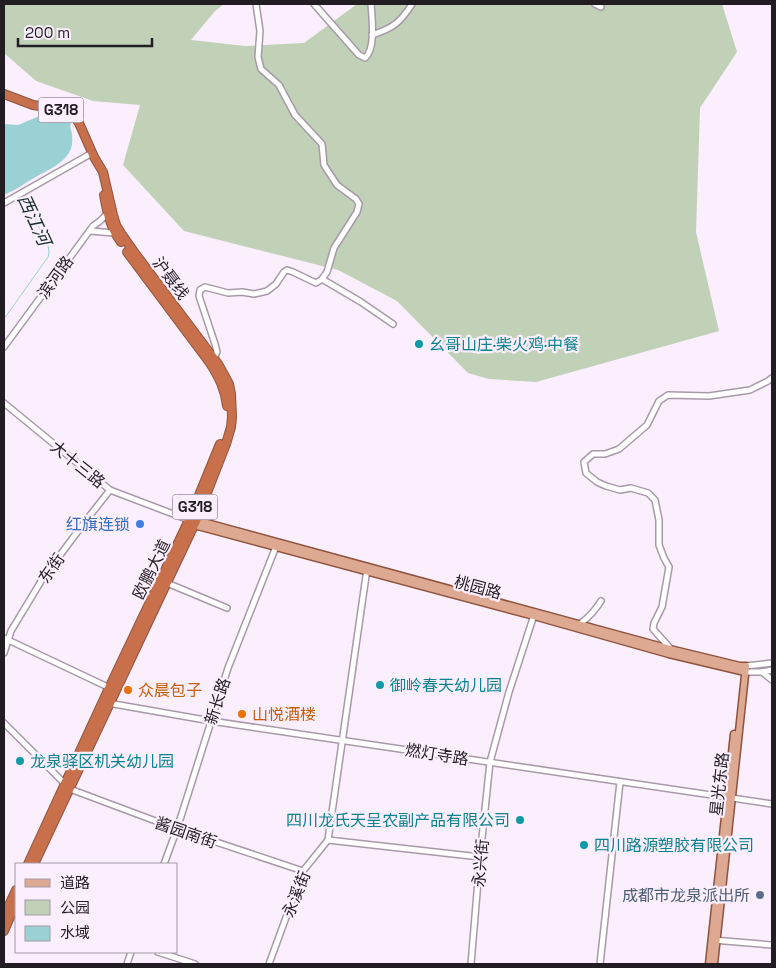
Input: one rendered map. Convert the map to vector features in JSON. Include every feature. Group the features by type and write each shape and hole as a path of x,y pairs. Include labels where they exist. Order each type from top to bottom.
{"highway":[{"name":"沪聂线","path":"4,94 33,104 58,109 71,115 79,123 93,155 103,172 110,215 116,226 214,358 229,384 232,417 229,436 192,521"},
{"name":"欧鹏大道","path":"34,863 106,703 167,583 225,430 227,409 221,381 210,362 114,233 110,215"},
{"name":"欧鹏大道","path":"113,690 192,521"},
{"name":"欧鹏大道","path":"29,863 67,787"},
{"path":"4,916 12,901"},
{"path":"4,931 12,901"}],"main road":[{"name":"桃园路","path":"192,521 534,614 669,654 743,669"},
{"path":"534,614 580,624 743,669"},
{"name":"星光东路","path":"709,964 714,940 743,669"},
{"name":"星光东路","path":"714,940 714,964"}],"street":[{"path":"214,358 217,352 199,296 200,290 205,287 228,293 242,292 254,294 267,291 276,284 287,270 316,283 327,272 334,248 357,212 359,204 356,199 337,185 324,164 322,144 295,115 279,86 261,69 258,57 260,31 256,4"},
{"path":"314,4 359,55 365,58 371,49 371,4"},
{"path":"372,35 396,24 404,17 412,4"},
{"path":"4,203 93,155"},
{"name":"滨河路","path":"4,348 90,231 110,215"},
{"path":"90,231 114,233"},
{"path":"322,279 393,324"},
{"path":"670,649 653,630 654,623 662,607 670,567 659,545 659,520 655,500 648,493 631,488 620,490 597,482 586,473 584,462 593,454 605,454 619,449 647,425 659,400 668,395 710,396 750,390 772,378"},
{"name":"大十三路","path":"4,402 110,490 192,521"},
{"name":"东街","path":"4,653 6,639 43,578 110,490"},
{"name":"新长路","path":"164,863 177,830 228,668 277,544"},
{"name":"永溪街","path":"270,964 304,871 328,840 367,569"},
{"path":"167,583 227,608"},
{"path":"580,624 592,615 601,601"},
{"name":"永兴街","path":"471,964 490,762 509,692 534,614"},
{"path":"6,639 113,690"},
{"path":"743,669 772,664"},
{"name":"桃园路","path":"743,669 762,672 772,670"},
{"path":"762,672 772,680"},
{"name":"燃灯寺路","path":"106,703 210,721 772,804"},
{"path":"4,723 67,787"},
{"path":"600,964 620,782"},
{"name":"酱园南街","path":"67,787 177,830 304,871"},
{"path":"328,840 480,858"},
{"path":"714,940 772,946"},
{"path":"161,953 195,964"}],"green space":[{"path":"4,4 224,4 215,11 191,40 245,46 304,43 357,4 722,4 737,52 700,108 696,232 719,331 536,382 489,379 468,373 397,301 338,270 184,231 123,165 140,105 93,101 36,81 4,53"}],"water":[{"path":"43,116 68,120 71,124 72,145 69,153 58,164 6,194 4,193 4,124 18,125"}],"waterway":[{"name":"西江河","path":"4,319 48,257 49,252 48,245 23,196"}],"place":[{"name":"幺哥山庄·柴火鸡·中餐","path":"419,344"},
{"name":"红旗连锁","path":"140,524"},
{"name":"御岭春天幼儿园","path":"380,685"},
{"name":"众晨包子","path":"128,690"},
{"name":"山悦酒楼","path":"242,714"},
{"name":"龙泉驿区机关幼儿园","path":"20,761"},
{"name":"四川龙氏天呈农副产品有限公司","path":"520,820"},
{"name":"四川路源塑胶有限公司","path":"584,845"},
{"name":"成都市龙泉派出所","path":"760,895"}]}
